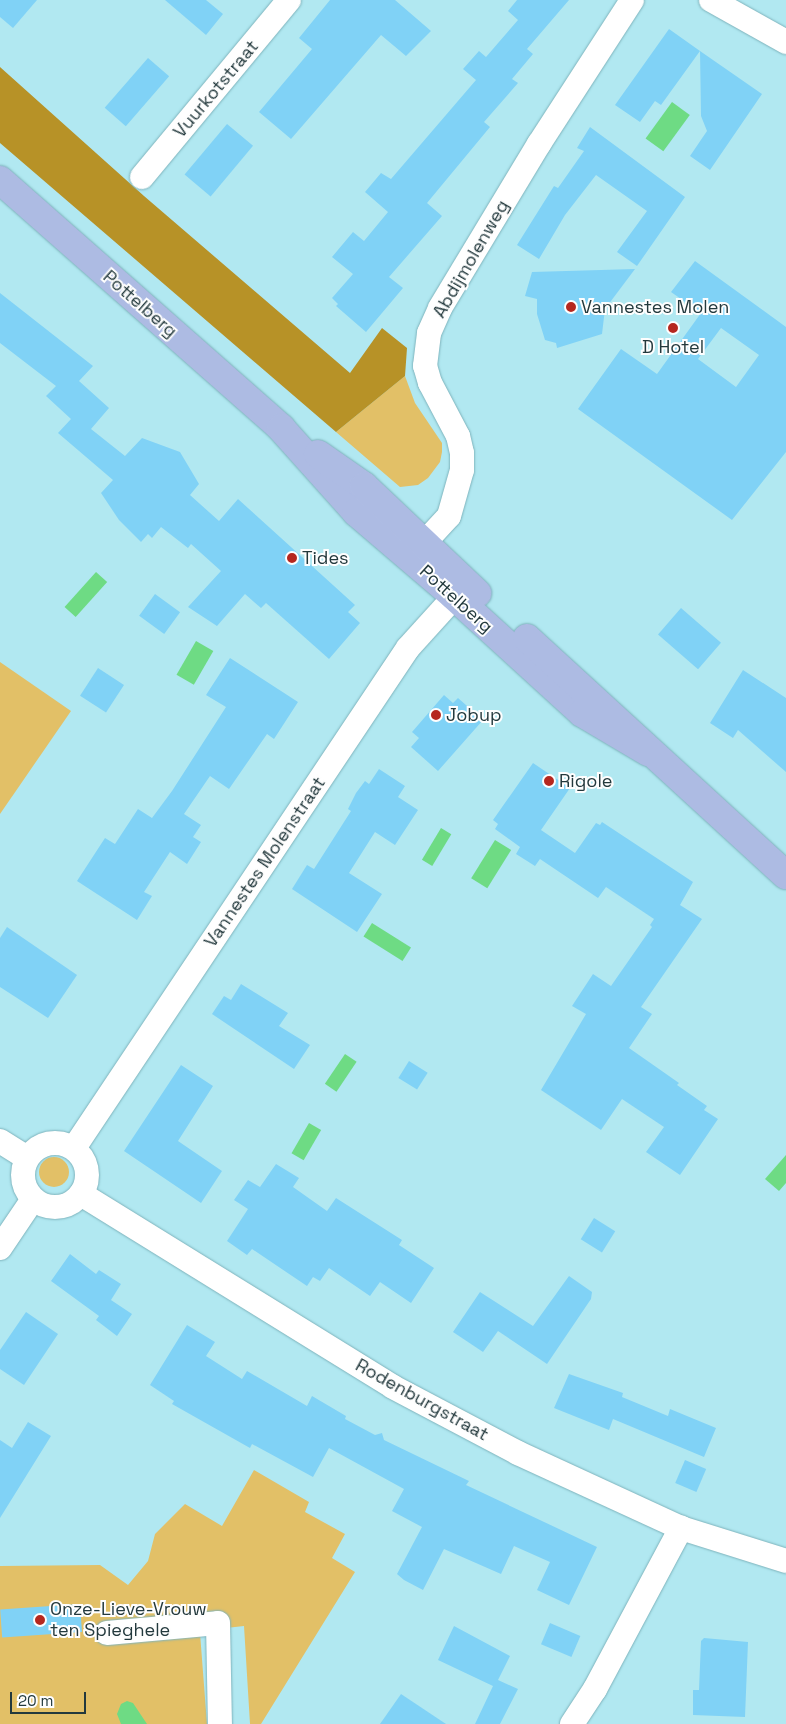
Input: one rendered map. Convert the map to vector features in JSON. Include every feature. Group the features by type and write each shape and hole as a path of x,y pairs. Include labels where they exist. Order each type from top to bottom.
{"main road":[{"name":"Pottelberg","path":"0,180 280,428 364,486 418,550 460,590 597,699 648,752 786,875"}],"street":[{"name":"Vuurkotstraat","path":"142,177 289,0"},
{"name":"Abdijmolenweg","path":"418,550 453,507 462,453 458,436 430,383 425,366 429,334 440,308 539,144 632,0"},
{"path":"712,0 786,42"},
{"name":"Vannestes Molenstraat","path":"74,1148 408,648 460,590"},
{"path":"0,1141 27,1158"},
{"path":"55,1142 74,1148 84,1160 87,1175 81,1194 58,1207 47,1206 33,1199 23,1183 27,1158 40,1146 55,1142"},
{"name":"Rodenburgstraat","path":"81,1194 393,1387 518,1453 681,1528 786,1561"},
{"path":"0,1248 33,1199"},
{"path":"572,1724 595,1689 681,1528"},
{"path":"106,1633 218,1623 220,1724"}],"shaded area":[{"path":"0,67 144,196 350,373 382,328 407,348 405,376 336,432 0,143"},
{"path":"672,102 690,115 663,151 646,138"},
{"path":"405,376 415,403 442,443 442,452 440,462 428,478 418,485 400,487 336,432"},
{"path":"96,572 107,582 76,617 65,607"},
{"path":"196,641 213,651 194,685 177,675"},
{"path":"0,662 71,711 0,814"},
{"path":"441,828 451,834 432,866 422,860"},
{"path":"495,840 511,850 487,888 471,878"},
{"path":"372,923 411,947 403,961 364,937"},
{"path":"345,1054 357,1062 336,1092 325,1084"},
{"path":"309,1123 321,1130 304,1160 291,1153"},
{"path":"786,1155 786,1183 779,1191 765,1179"},
{"path":"54,1157 65,1161 69,1172 65,1183 54,1187 43,1183 39,1172 43,1161"},
{"path":"254,1470 309,1502 305,1512 345,1534 332,1558 355,1572 261,1724 250,1724 244,1626 226,1628 199,1620 207,1724 0,1724 0,1566 100,1565 128,1585 148,1561 155,1534 185,1504 222,1526"},
{"path":"127,1701 133,1703 147,1724 121,1724 117,1714 121,1704"}],"building":[{"path":"0,0 37,0 13,28 0,17"},
{"path":"165,0 206,0 223,14 206,35"},
{"path":"330,0 395,0 431,31 406,56 381,35 291,139 259,112 312,49 299,38"},
{"path":"517,0 569,0 527,49 533,54 512,79 518,83 484,122 490,127 427,203 442,216 389,277 403,288 366,332 336,306 338,304 332,298 353,274 332,257 353,232 364,241 388,212 365,192 381,173 391,179 476,80 463,69 479,51 486,57 518,20 508,11"},
{"path":"669,29 700,51 661,105 655,101 640,122 615,105"},
{"path":"700,51 762,94 710,170 690,156 707,131 701,116"},
{"path":"148,58 169,76 126,126 105,108"},
{"path":"227,124 253,146 211,196 185,175"},
{"path":"590,127 685,197 637,266 617,252 647,211 596,175 565,215 539,259 517,245 554,186 558,188 584,151 577,148"},
{"path":"695,261 786,327 786,452 732,520 578,409 621,349 657,374 701,313 671,292","holes":["721,328 759,355 736,387 698,359"]},
{"name":"Vannestes Molen","path":"635,269 605,309 602,334 557,348 556,343 545,340 537,314 537,299 525,296 532,272"},
{"path":"0,293 93,366 79,381 109,408 91,429 125,456 142,438 180,452 199,484 190,495 219,521 238,499 355,605 348,612 360,623 329,659 266,603 261,608 245,594 217,626 188,607 221,571 191,544 188,548 161,527 152,538 148,534 141,542 119,520 101,493 113,480 58,433 71,419 46,396 56,386 0,343"},
{"path":"155,594 180,612 164,634 139,616"},
{"path":"681,608 721,643 698,669 658,634"},
{"path":"230,658 298,702 274,739 267,734 229,789 210,776 184,814 201,825 193,837 201,842 187,864 170,852 144,892 152,896 137,920 77,881 105,838 115,844 138,809 152,818 172,791 226,707 206,695"},
{"path":"98,668 124,685 106,713 80,696"},
{"path":"743,670 786,698 786,772 738,730 733,738 710,723"},
{"path":"444,695 453,703 458,698 483,720 438,771 411,747 419,738 412,732"},
{"path":"533,763 570,788 541,830 575,853 596,823 600,825 602,822 693,882 680,905 702,919 641,1007 652,1014 629,1048 679,1083 677,1085 707,1106 704,1110 718,1119 680,1175 646,1152 664,1127 622,1099 601,1130 541,1090 586,1014 572,1006 593,974 611,986 652,927 650,925 654,919 606,887 598,898 540,859 535,866 516,854 520,847 495,829 498,824 493,820"},
{"path":"379,769 405,786 398,797 418,810 395,845 375,832 349,873 382,894 357,932 292,889 307,865 314,869 351,811 348,809 356,793 365,781 369,784"},
{"path":"7,927 77,975 48,1018 0,987 0,938"},
{"path":"241,984 288,1013 279,1026 310,1045 294,1069 212,1014 224,996 231,1000"},
{"path":"409,1061 428,1073 417,1090 398,1078"},
{"path":"181,1065 213,1086 178,1141 222,1171 201,1203 124,1151"},
{"path":"276,1164 299,1178 293,1187 327,1211 336,1198 402,1240 399,1245 434,1268 411,1303 380,1282 370,1296 329,1268 320,1281 313,1277 307,1286 252,1249 247,1255 227,1241 248,1209 234,1200 248,1180 260,1187"},
{"path":"594,1218 615,1231 602,1252 581,1239"},
{"path":"70,1254 96,1274 99,1270 121,1284 111,1300 132,1314 117,1336 96,1320 99,1316 51,1281"},
{"path":"569,1276 592,1292 591,1299 547,1364 498,1331 483,1352 453,1332 480,1292 533,1326"},
{"path":"26,1312 58,1334 24,1385 0,1369 0,1350"},
{"path":"187,1325 215,1342 206,1356 242,1379 247,1371 307,1406 312,1396 346,1416 345,1419 375,1435 382,1433 384,1440 469,1481 466,1485 597,1547 569,1605 537,1590 550,1562 514,1546 501,1574 444,1549 423,1590 404,1580 397,1574 422,1527 392,1511 404,1489 329,1448 313,1477 252,1444 250,1448 172,1404 174,1401 150,1385"},
{"path":"569,1374 623,1393 622,1397 668,1416 670,1409 716,1428 704,1457 613,1419 609,1430 554,1408"},
{"path":"28,1422 51,1436 0,1518 0,1440 12,1448"},
{"path":"685,1460 706,1469 696,1492 675,1483"},
{"name":"Onze-Lieve-Vrouw ten Spieghele","path":"80,1604 82,1632 2,1638 0,1610"},
{"path":"550,1623 580,1636 571,1657 541,1644"},
{"path":"454,1626 510,1656 498,1680 518,1689 500,1724 475,1724 493,1686 438,1660"},
{"path":"704,1638 748,1642 745,1717 693,1715 693,1690 699,1690 701,1641"},
{"path":"401,1694 446,1724 380,1724"}],"place":[{"name":"Vannestes Molen","path":"571,307"},
{"name":"D Hotel","path":"673,328"},
{"name":"Tides","path":"292,558"},
{"name":"Jobup","path":"436,715"},
{"name":"Rigole","path":"549,781"},
{"name":"Onze-Lieve-Vrouw ten Spieghele","path":"40,1620"}]}
